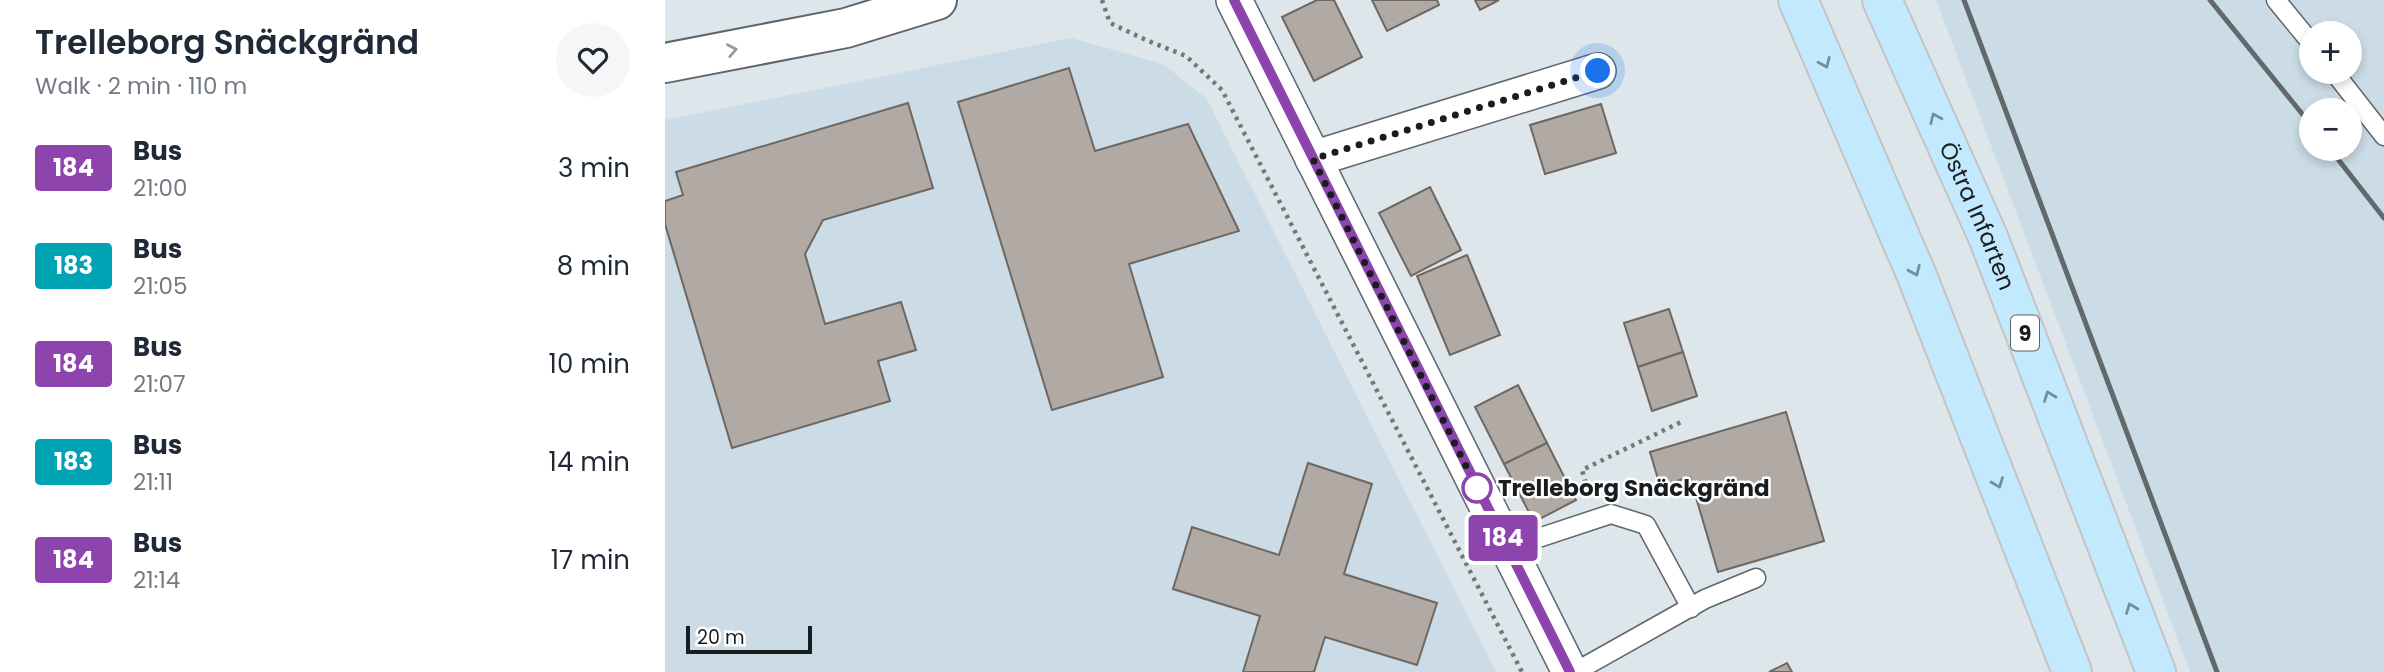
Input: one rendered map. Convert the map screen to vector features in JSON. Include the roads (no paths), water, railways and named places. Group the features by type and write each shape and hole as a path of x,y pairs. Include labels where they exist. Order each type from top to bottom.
{"main road":[{"path":"665,63 846,28 937,0"},
{"path":"1797,0 1917,276 2072,672"},
{"name":"Östra Infarten","path":"1882,0 1988,237 2156,672"}],"street":[{"path":"1234,0 1508,548 1573,672"},
{"path":"1313,159 1598,71"}],"lane":[{"path":"2276,0 2299,28"},
{"path":"2344,84 2384,136"},
{"path":"1508,548 1611,514 1646,526 1691,608"},
{"path":"1573,672 1691,608 1756,578"}],"railway":[{"path":"1964,0 2217,672"},
{"path":"2210,0 2299,110"},
{"path":"2339,161 2384,218"}],"place":[{"name":"Trelleborg Snäckgränd","path":"1477,488"}]}
